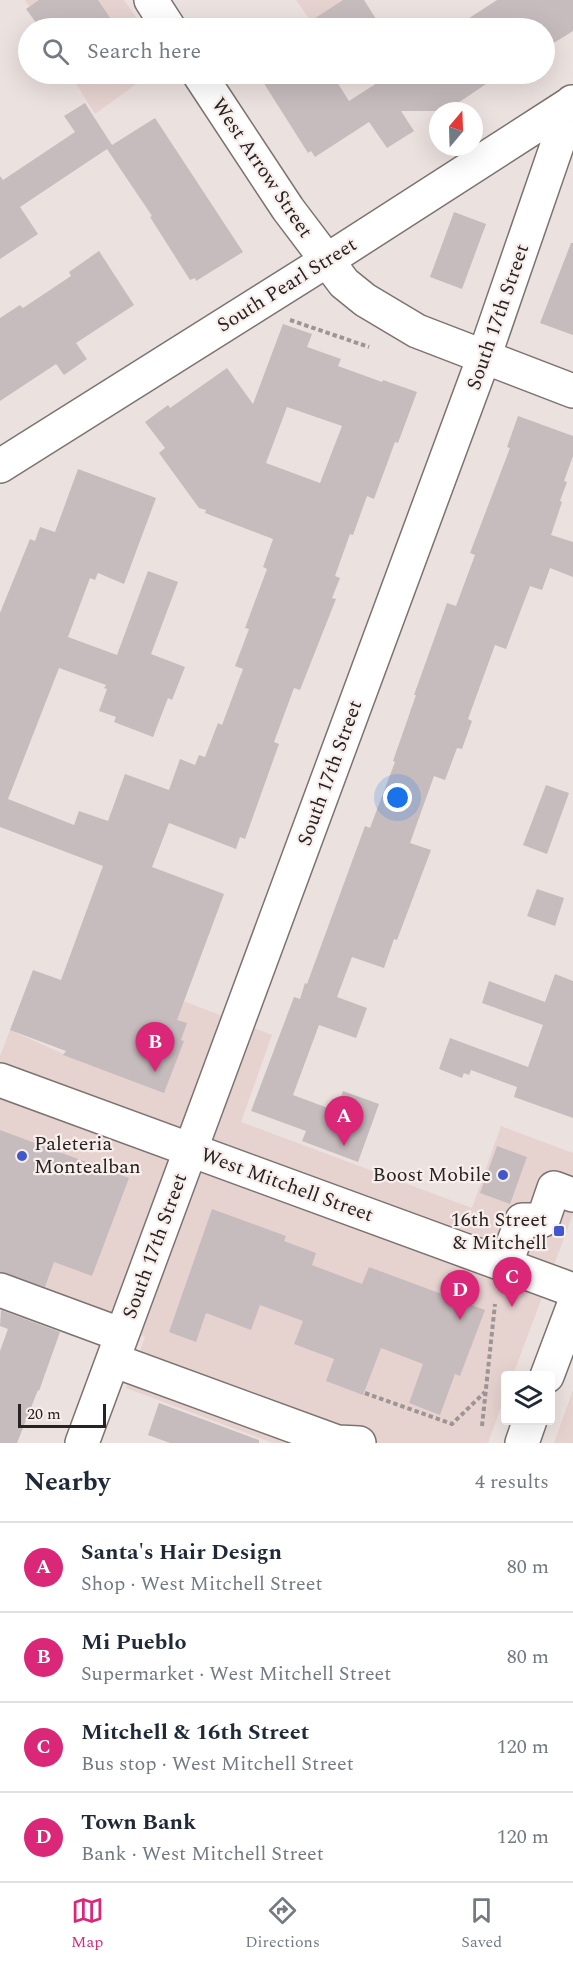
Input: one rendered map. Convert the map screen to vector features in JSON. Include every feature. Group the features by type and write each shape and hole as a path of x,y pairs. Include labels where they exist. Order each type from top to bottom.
{"street":[{"path":"151,0 163,18"},
{"name":"West Arrow Street","path":"206,84 288,209 344,283 365,300 417,331 573,391"},
{"name":"South Pearl Street","path":"0,466 573,102"},
{"name":"South 17th Street","path":"82,1443 484,357 573,102"},
{"name":"West Mitchell Street","path":"0,1080 573,1290"},
{"path":"505,1265 522,1220 543,1220 554,1188 573,1195"},
{"path":"0,1290 117,1348 344,1443"},
{"path":"549,1371 573,1307"},
{"path":"522,1443 528,1425"}],"path":[{"path":"287,319 369,347"},
{"path":"482,1426 495,1304"},
{"path":"365,1393 452,1424 485,1392"}],"shaded area":[{"path":"25,0 124,0 137,18 37,18"},
{"path":"296,0 345,0 319,18 309,18"},
{"path":"76,84 136,84 95,114"},
{"path":"121,977 272,1035 241,1122 472,1208 501,1126 573,1153 573,1214 514,1371 501,1371 501,1407 488,1443 273,1443 126,1388 145,1337 0,1281 0,1056 10,1030 88,1065"},
{"path":"573,1390 573,1443 554,1443"}],"building":[{"path":"39,0 98,0 110,18 33,18 26,9"},
{"path":"343,0 364,0 375,18 315,18"},
{"path":"497,0 573,0 573,31 555,42 555,18 469,18"},
{"path":"264,84 338,84 349,101 375,84 486,84 459,102 429,102 429,111 401,111 414,131 387,148 369,122 315,157 311,151 308,153"},
{"path":"85,103 112,145 155,118 243,252 196,281 195,278 190,280 150,217 152,216 107,149 20,207 38,234 0,259 0,176 3,180 75,132 64,116"},
{"path":"454,212 486,224 462,289 430,277"},
{"path":"571,243 573,243 573,335 540,323"},
{"path":"99,251 134,305 76,343 87,359 64,375 56,364 0,401 0,318 20,305 23,308 71,276 69,272"},
{"path":"283,324 312,334 307,347 341,359 338,366 417,392 374,499 367,496 353,535 350,534 335,576 340,578 332,598 336,599 300,690 294,688 274,742 279,744 245,839 240,837 236,849 169,823 152,867 224,894 177,1020 187,1023 181,1040 184,1041 164,1093 63,1055 66,1051 10,1030 33,970 61,980 103,866 0,827 0,613 30,539 35,541 40,527 55,532 78,469 156,498 124,584 98,573 95,580 90,578 68,637 117,655 148,571 178,582 151,654 185,667 172,700 168,698 153,737 114,722 116,717 99,711 107,689 104,688 106,685 59,668 8,799 74,825 79,811 108,821 125,774 169,790 180,759 195,765 199,755 205,757 218,723 222,725 243,669 235,666 249,629 245,628 267,569 263,567 273,539 205,513 206,510 199,508 159,453 165,448 145,422 168,405 170,408 227,368 253,404","holes":["287,407 342,426 320,483 266,463"]},
{"path":"518,416 573,436 573,456 564,481 567,482 551,535 573,542 573,577 550,568 542,590 530,586 506,649 495,645 468,719 472,721 462,749 457,748 445,780 434,776 410,843 431,850 397,940 394,939 384,968 352,957 337,997 367,1008 356,1038 319,1025 293,1095 336,1111 343,1091 379,1104 358,1162 302,1141 306,1131 251,1111 294,997 300,999 305,983 307,984 365,826 370,828 395,762 393,761 416,695 414,695 447,603 456,606 475,555 470,553 510,448 507,447"},
{"path":"546,785 569,793 547,854 523,845"},
{"path":"537,889 564,898 555,926 527,916"},
{"path":"555,974 573,981 573,1118 514,1097 517,1087 471,1070 469,1075 464,1073 462,1078 439,1069 450,1038 528,1067 543,1025 482,1003 489,981 545,1002"},
{"path":"0,1130 129,1178 92,1276 54,1262 45,1287 0,1272"},
{"name":"Boost Mobile","path":"497,1146 527,1157 510,1204 480,1193"},
{"path":"212,1209 286,1236 284,1241 316,1253 312,1265 362,1284 369,1267 485,1310 460,1376 455,1374 440,1415 409,1403 423,1364 381,1348 363,1395 326,1381 334,1359 294,1344 303,1321 260,1305 251,1330 206,1313 196,1342 169,1332"},
{"path":"1,1310 60,1332 17,1443 0,1443 0,1351 8,1329 0,1326"},
{"path":"159,1403 259,1440 259,1443 170,1443 148,1435"}],"place":[{"name":"Mi Pueblo","path":"155,1072"},
{"name":"Santa's Hair Design","path":"344,1146"},
{"name":"Paleteria Montealban","path":"22,1156"},
{"name":"Boost Mobile","path":"503,1175"},
{"name":"16th Street & Mitchell","path":"559,1231"},
{"name":"Mitchell & 16th Street","path":"512,1307"},
{"name":"Town Bank","path":"460,1320"}]}
